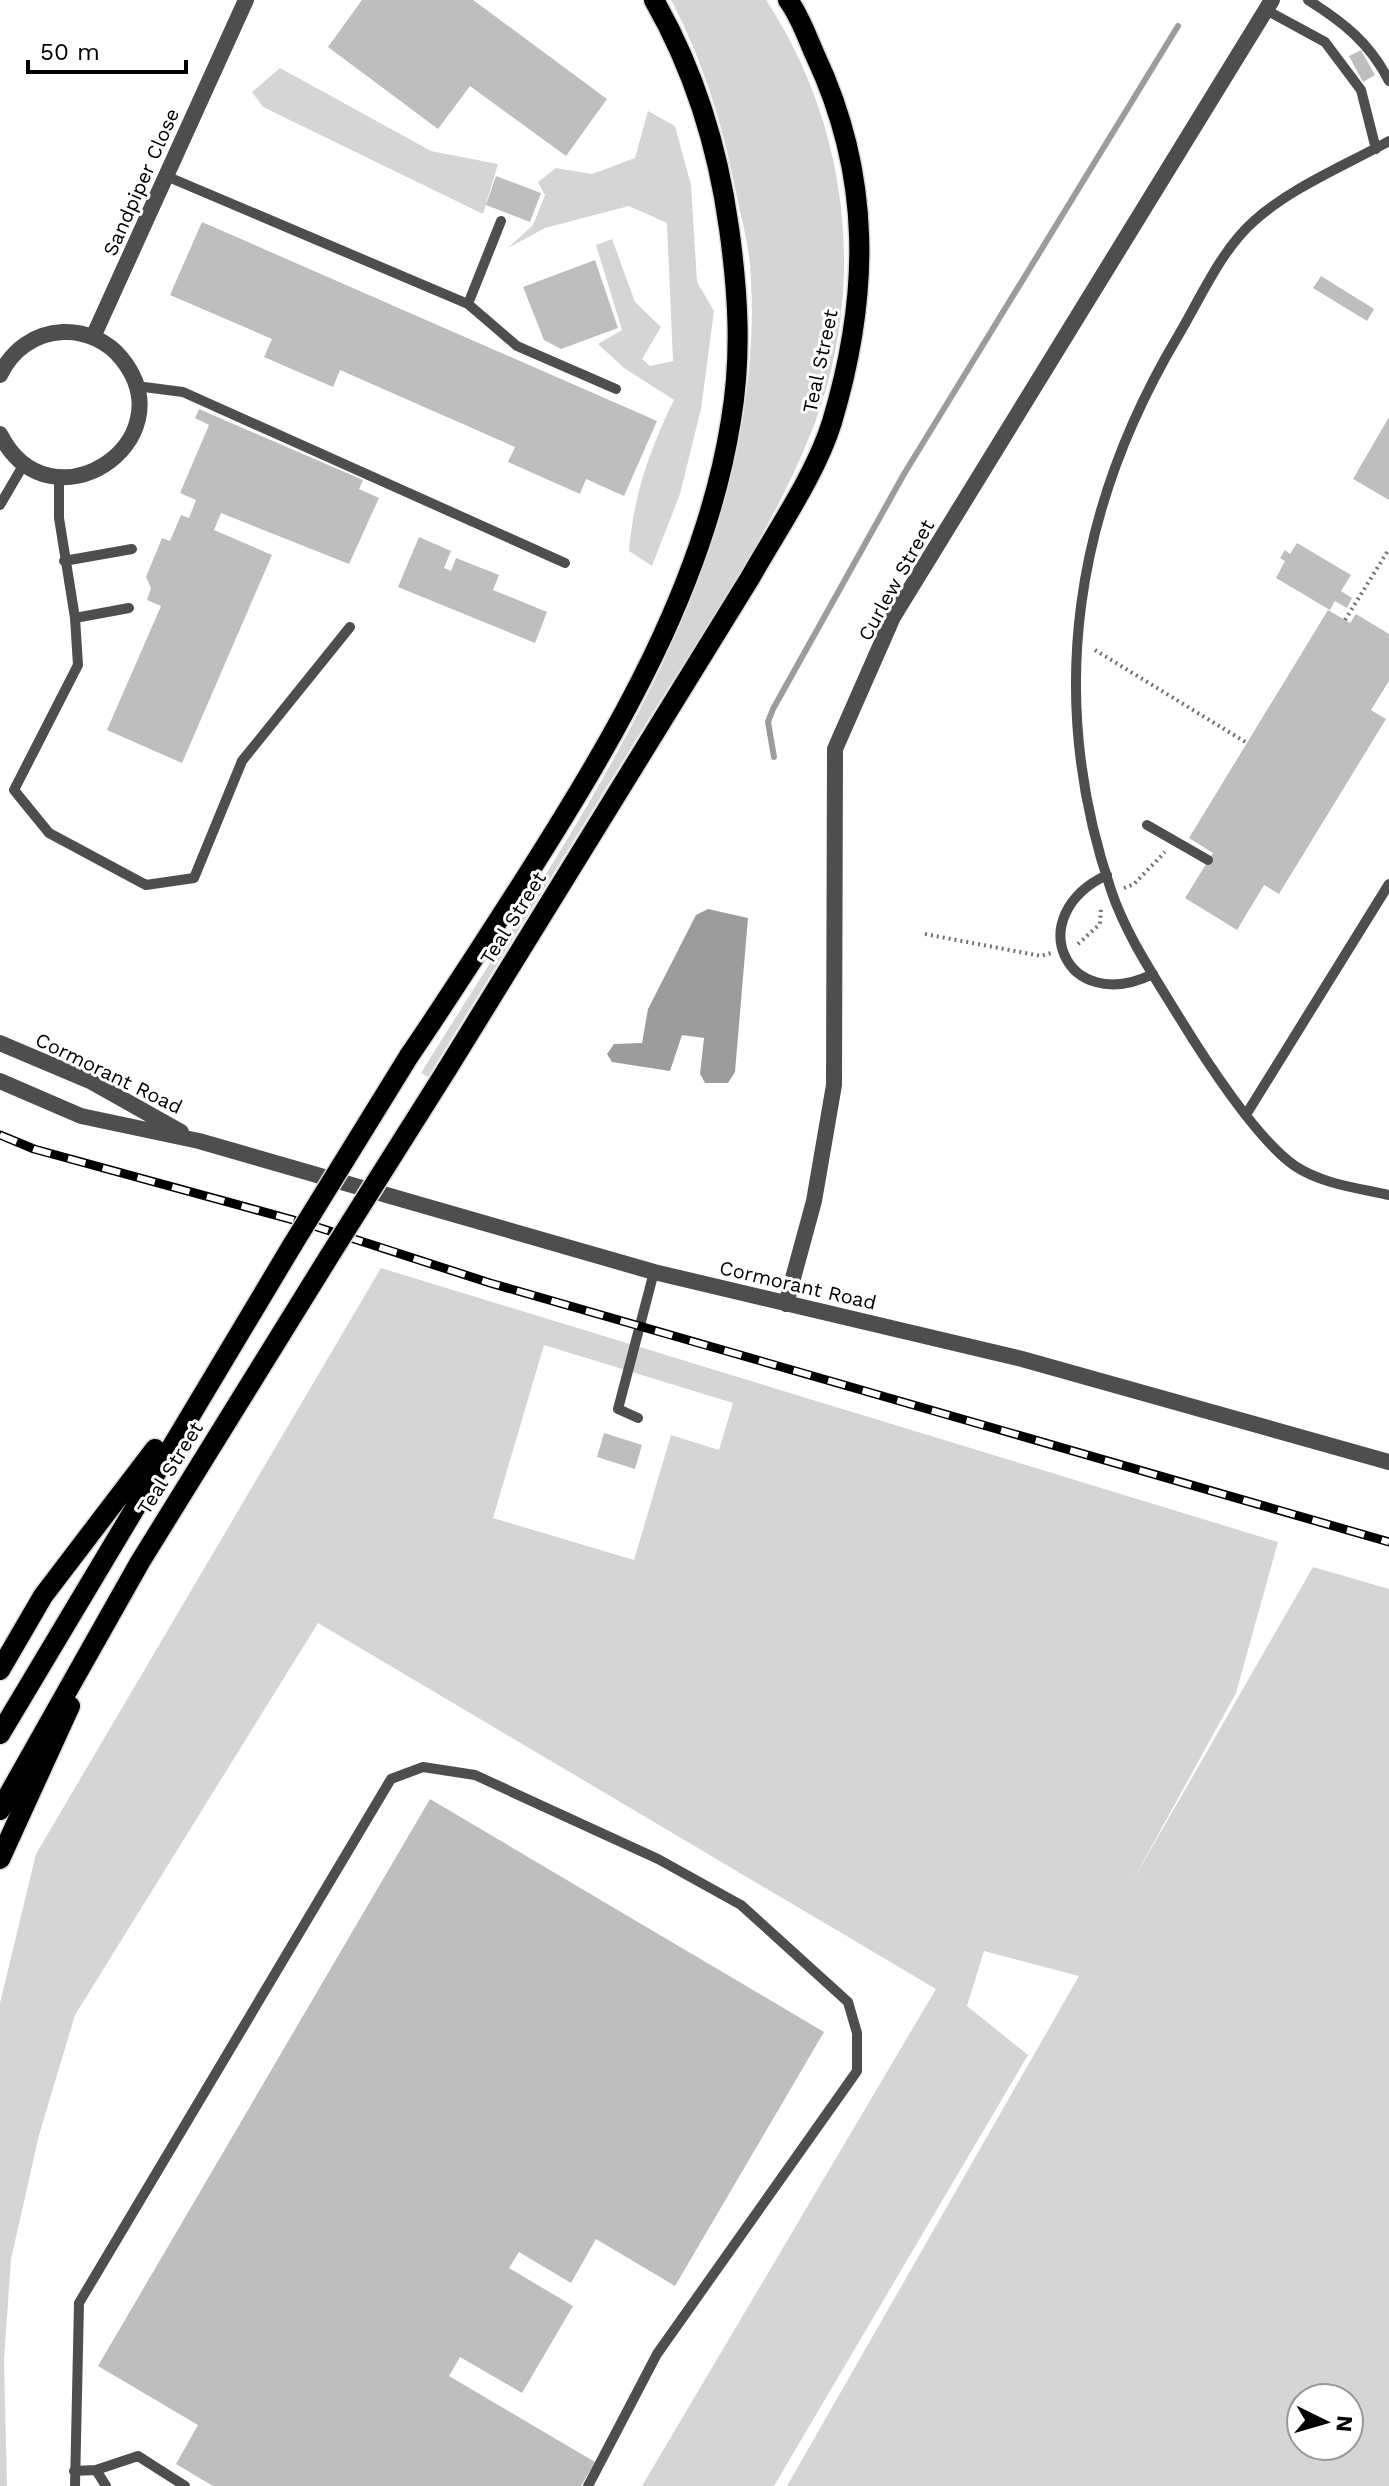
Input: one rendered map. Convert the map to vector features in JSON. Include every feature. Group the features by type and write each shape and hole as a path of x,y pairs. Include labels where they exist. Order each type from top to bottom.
{"main road":[{"name":"Teal Street","path":"0,1734 293,1244 409,1056 587,781 632,698 669,620 694,555 725,455 735,391 739,325 723,185 697,90 654,0"},
{"name":"Teal Street","path":"0,1810 44,1726 140,1562 750,578 791,507 831,425 853,335 862,241 852,166 834,94 788,0"},
{"path":"0,1670 43,1596 216,1370"},
{"path":"0,1859 17,1814 140,1562"}],"street":[{"name":"Sandpiper Close","path":"93,337 246,0"},
{"name":"Curlew Street","path":"786,1304 814,1201 834,1085 835,749 893,617 1269,5"},
{"path":"0,375 14,354 37,338 65,332 93,337 121,356 136,386 137,421 121,452 93,472 59,477 24,464 0,434"},
{"name":"Cormorant Road","path":"0,1043 92,1082 199,1141"},
{"name":"Cormorant Road","path":"0,1081 81,1116 199,1141 654,1272 1022,1359 1389,1462"}],"lane":[{"path":"1308,0 1350,27 1377,58 1389,81"},
{"path":"1269,5 1325,42 1361,90 1376,149"},
{"path":"1389,141 1274,204 1250,223 1229,251 1166,355 1138,407 1114,462 1087,558 1075,668 1084,775 1107,875 1153,974 1186,1028 1267,1140 1295,1166 1326,1181 1389,1195"},
{"path":"166,176 468,304 517,346 616,389"},
{"path":"468,304 501,221"},
{"path":"136,386 183,392 565,563"},
{"path":"0,505 24,464"},
{"path":"59,477 64,561 75,618 78,665 14,790 49,833 146,885 194,878 242,761 350,627"},
{"path":"64,561 132,549"},
{"path":"75,618 129,608"},
{"path":"1147,825 1208,860"},
{"path":"1107,875 1085,885 1071,899 1059,930 1062,949 1077,975 1103,986 1132,984 1153,974"},
{"path":"1247,1113 1389,884"},
{"path":"638,1418 618,1409 654,1272"},
{"path":"75,2486 79,2303 391,1779 423,1767 475,1775 658,1859 741,1905 848,2002 857,2033 857,2071 657,2354 588,2486"},
{"path":"74,2471 96,2470 138,2456 185,2486"},
{"path":"96,2470 106,2486"}],"path":[{"path":"1345,620 1389,549"},
{"path":"1095,650 1247,743"}],"shaded area":[{"path":"671,0 766,0 794,49 816,101 832,156 841,211 844,268 840,324 829,379 795,471 756,545 428,1077 421,1073 596,790 650,690 695,588 729,483 749,375 749,256 718,118 693,46"},
{"path":"280,68 431,151 498,164 483,214 263,107 252,92"},
{"path":"648,111 675,126 691,185 697,282 714,311 701,409 680,494 652,566 629,551 631,530 644,473 674,400 624,368 598,344 622,330 596,245 612,239 635,302 661,327 642,359 650,366 673,361 667,223 629,206 545,228 508,248 533,225 545,195 538,182 556,168 592,174 635,158"},
{"path":"708,909 748,918 735,1072 728,1083 705,1083 700,1074 704,1038 682,1035 670,1071 612,1062 607,1054 614,1044 642,1043 648,1009 696,915"},
{"path":"381,1268 1278,1542 1236,1693 1132,1882 1313,1567 1389,1589 1389,2486 787,2486 1079,1976 984,1951 967,2006 1028,2055 774,2486 642,2486 936,1989 318,1623 75,2015 39,2135 11,2259 4,2360 7,2486 0,2486 0,2003 36,1854","holes":["544,1345 733,1403 719,1450 671,1435 634,1560 493,1518"]}],"building":[{"path":"362,0 473,0 607,99 566,156 470,86 438,129 328,47"},
{"path":"1361,50 1375,75 1363,82 1349,56"},
{"path":"496,176 541,193 530,222 486,205"},
{"path":"202,222 657,421 624,496 586,479 580,494 508,462 515,447 340,370 333,387 264,357 272,339 170,295"},
{"path":"595,260 618,328 561,349 544,340 523,287"},
{"path":"1321,276 1374,309 1367,321 1313,288"},
{"path":"199,409 363,480 359,489 379,498 349,564 221,513 214,530 272,555 182,763 107,730 161,606 147,600 151,588 146,577 162,538 170,541 181,515 189,518 196,500 180,493 209,425 195,418"},
{"path":"1389,417 1389,500 1353,479"},
{"path":"419,537 451,551 444,568 451,571 456,558 499,575 493,590 547,612 535,643 398,587"},
{"path":"1297,543 1351,575 1341,591 1352,598 1347,608 1335,601 1330,610 1276,578 1285,561 1280,558 1285,550 1290,554"},
{"path":"1328,610 1350,623 1356,614 1389,634 1389,681 1371,710 1386,719 1279,894 1264,885 1237,930 1185,898 1213,853 1189,838"},
{"path":"604,1433 642,1445 635,1469 597,1457"},
{"path":"430,1799 824,2032 675,2286 596,2239 571,2283 519,2252 509,2268 573,2306 522,2393 460,2357 449,2376 595,2462 581,2486 213,2486 176,2464 198,2425 98,2366"}],"waterway":[{"path":"774,757 768,722 773,709 904,474 1178,26"}],"railway":[{"path":"0,1135 34,1149 308,1224 490,1283 1389,1542"}]}
